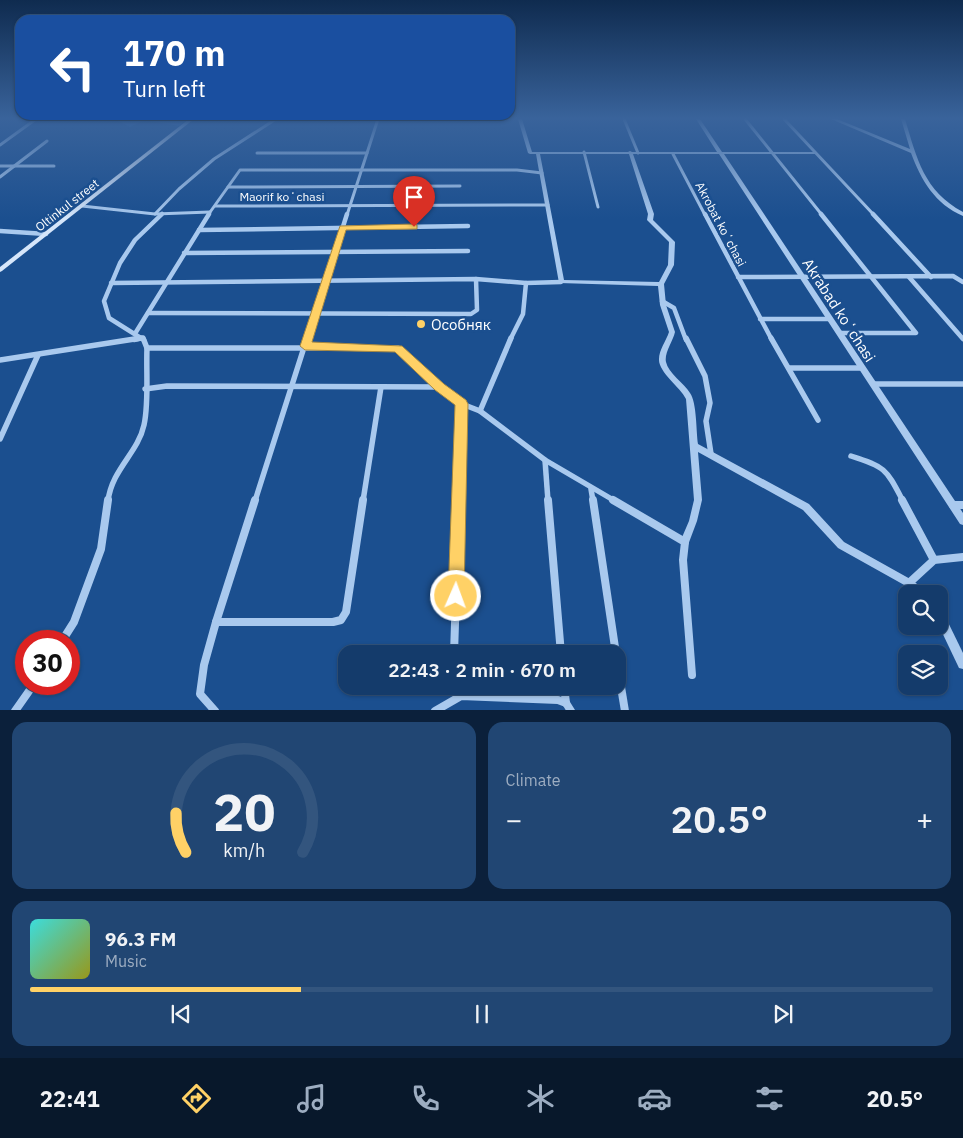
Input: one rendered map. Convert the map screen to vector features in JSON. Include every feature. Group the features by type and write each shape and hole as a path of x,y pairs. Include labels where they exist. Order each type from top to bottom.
{"main road":[{"name":"Oltinkul street","path":"0,270 150,152"}],"street":[{"path":"0,178 33,152"},
{"path":"154,214 179,189 225,152"},
{"path":"530,152 578,152"},
{"path":"584,152 598,206"},
{"path":"630,152 651,214 650,220 672,242 671,266 661,284 662,301 672,332 661,359 663,367 688,394 695,446 698,500 685,542 683,566 692,675"},
{"path":"631,152 673,154 765,152"},
{"path":"772,152 916,333 839,333"},
{"path":"815,152 931,277"},
{"path":"913,152 919,172 928,188 951,209 963,214"},
{"path":"216,710 200,694 204,666 216,622 367,153 257,153"},
{"path":"538,153 560,282"},
{"name":"Akrabad koʻchasi","path":"720,153 963,521"},
{"name":"Akrobat koʻchasi","path":"673,154 760,319 818,420"},
{"path":"0,166 54,166"},
{"name":"Maorif koʻchasi","path":"228,187 240,170 517,170 542,173"},
{"name":"Maorif koʻchasi","path":"228,187 460,186"},
{"path":"136,332 210,212 228,187"},
{"name":"Maorif koʻchasi","path":"215,206 548,205"},
{"path":"82,206 154,214 210,212"},
{"path":"69,630 74,622 101,549 109,493 116,473 131,453 144,426 147,348 143,338 136,332 109,318 104,301 111,282 136,240 162,214"},
{"path":"199,230 468,226"},
{"path":"0,232 46,234"},
{"path":"184,253 334,253 468,250"},
{"path":"738,277 953,276 963,282"},
{"path":"909,277 963,339"},
{"path":"111,282 476,279 526,283 661,284"},
{"path":"148,313 316,312 472,314 477,310 476,279"},
{"path":"480,411 502,355 522,314 526,283"},
{"path":"662,301 674,308 685,337 705,376 710,403 706,421 710,454"},
{"path":"760,319 830,319"},
{"path":"0,360 143,338"},
{"path":"147,348 305,346 398,348 440,387 462,404 480,411 545,460 685,542"},
{"path":"0,439 38,355"},
{"path":"788,368 862,368"},
{"path":"872,384 962,385"},
{"path":"145,389 167,386 440,387"},
{"path":"216,622 333,622 340,620 346,612 381,387"},
{"path":"454,645 462,404"},
{"path":"695,446 806,507 841,545 912,585"},
{"path":"851,456 877,464 886,471 934,560"},
{"path":"545,460 560,645"},
{"path":"591,488 615,645"},
{"path":"953,505 963,505"},
{"path":"910,583 934,560 963,557"},
{"path":"948,634 963,664"},
{"path":"15,710 26,695"},
{"path":"565,695 566,703 571,710"},
{"path":"623,695 625,710"},
{"path":"435,710 461,696 558,700 566,703"}],"place":[{"name":"Особняк","path":"421,324"}],"route":[{"path":"414,227 343,228 305,346 398,348 440,387 462,404 456,596"}]}
